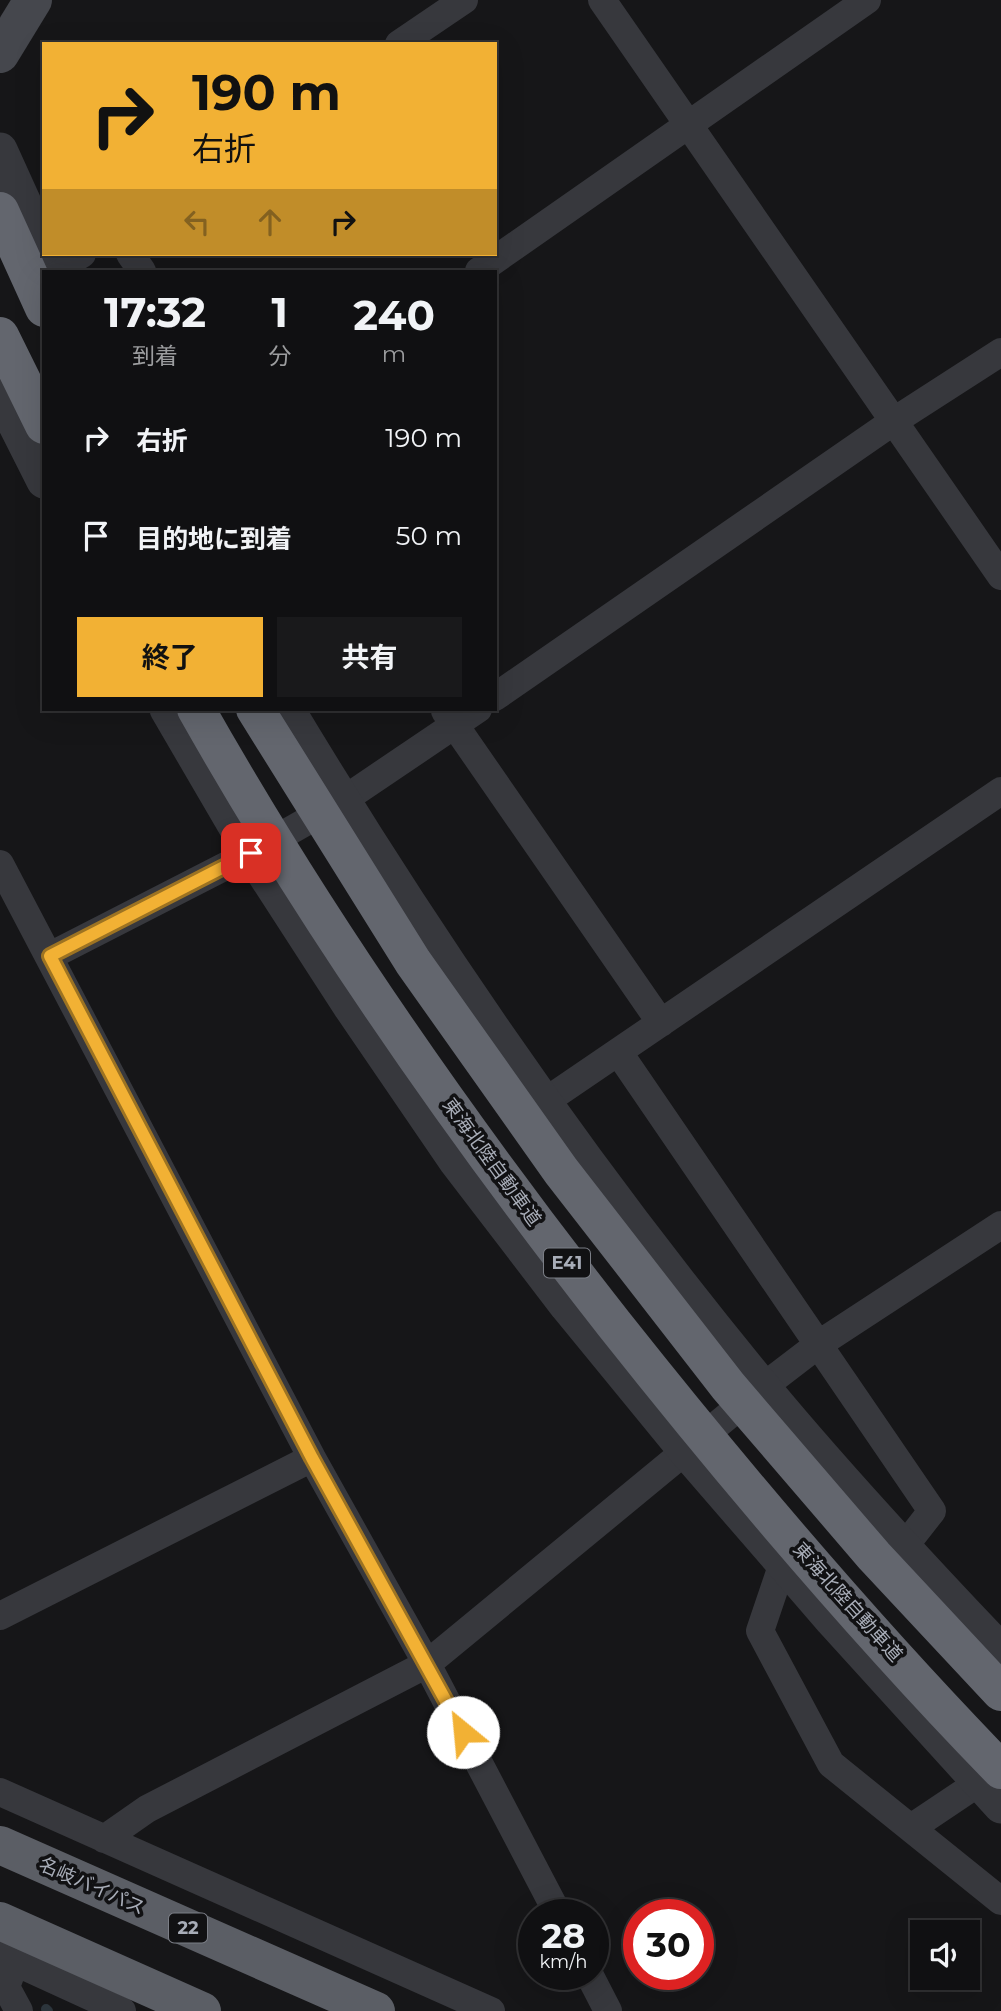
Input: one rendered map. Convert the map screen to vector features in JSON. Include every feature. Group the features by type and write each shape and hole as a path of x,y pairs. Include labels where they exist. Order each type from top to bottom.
{"highway":[{"path":"0,211 42,304"},
{"path":"0,336 42,421"},
{"name":"東海北陸自動車道","path":"197,711 228,767 380,1006 530,1216 683,1411 996,1782"},
{"name":"E41","path":"256,711 413,962 561,1171 728,1385 874,1556 1001,1692"},
{"name":"名岐バイパス","path":"0,1845 376,2011"},
{"path":"0,1921 202,2011"}],"main road":[{"path":"0,54 33,0"}],"street":[{"path":"402,42 464,0"},
{"path":"602,0 1001,576"},
{"path":"480,270 867,0"},
{"path":"0,150 42,243"},
{"path":"57,270 79,256"},
{"path":"497,696 894,421 1001,352"},
{"path":"0,394 42,477"},
{"path":"168,711 251,853 350,1006 456,1161 567,1306 685,1450 783,1563 996,1782 911,1828"},
{"path":"288,711 342,801 438,950 543,1103 649,1245 763,1387 903,1548 1001,1651"},
{"path":"50,956 251,853 342,801 449,717 471,711"},
{"path":"449,717 662,1023"},
{"path":"543,1103 1001,791"},
{"path":"0,864 312,1458 427,1664 550,1899"},
{"path":"619,1053 932,1511 903,1548"},
{"path":"104,1839 148,1809 427,1664 685,1450 819,1344 1001,1225"},
{"path":"0,1616 312,1458"},
{"path":"783,1563 760,1631 831,1764 1001,1901"},
{"path":"0,1792 491,2011"},
{"path":"19,2011 6,1987 8,1958 122,2011"},
{"path":"597,1990 608,2011"}],"route":[{"path":"251,853 50,956 312,1458 463,1732"}]}
